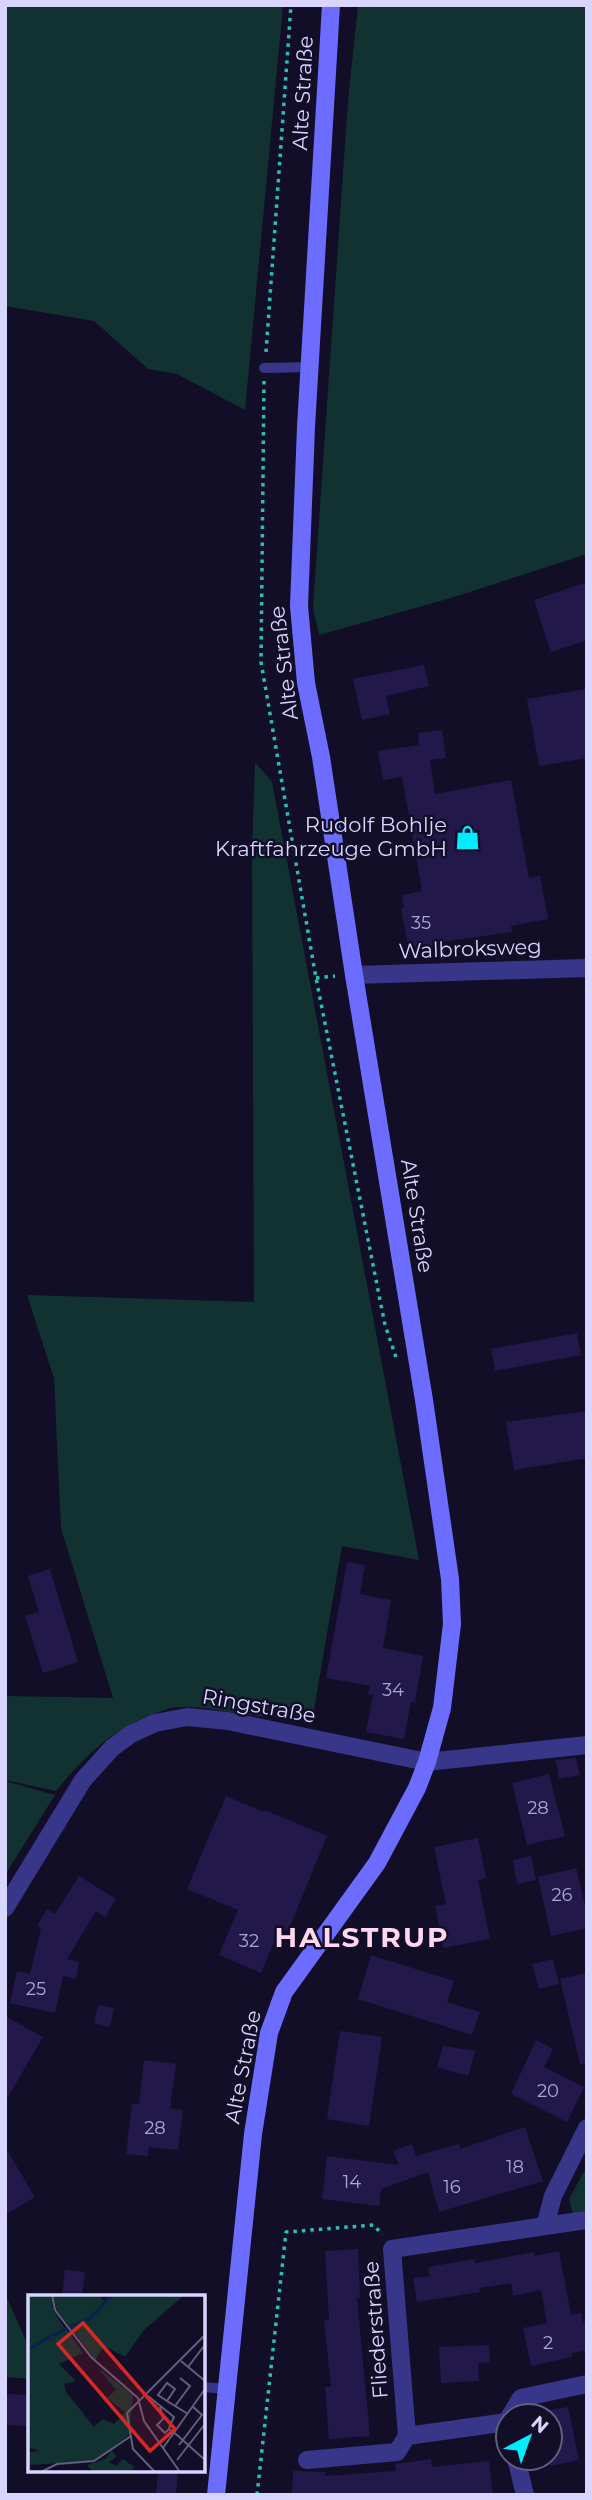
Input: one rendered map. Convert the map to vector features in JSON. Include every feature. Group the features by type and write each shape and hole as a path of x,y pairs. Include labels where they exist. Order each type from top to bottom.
{"street":[{"name":"Alte Straße","path":"216,2495 253,2134 260,2081 274,2015 293,1978 391,1841 418,1788 442,1708 452,1624 450,1579 424,1400 321,757 306,683 299,606 299,557 331,5"},
{"name":"Walbroksweg","path":"354,975 587,968"},
{"name":"Ringstraße","path":"5,1908 94,1765 131,1734 155,1723 187,1717 228,1721 427,1762 587,1745"},
{"path":"545,2226 556,2188 587,2128"},
{"name":"Fliederstraße","path":"407,2436 392,2249 587,2220"},
{"path":"519,2402 521,2398 587,2384"},
{"path":"306,2460 397,2452 407,2436 494,2423"},
{"path":"519,2472 525,2495"}],"lane":[{"path":"264,368 310,367"},
{"path":"205,2387 227,2389"}],"path":[{"path":"257,2495 286,2232 374,2225 392,2249"}],"green space":[{"path":"5,5 283,5 245,410 177,374 148,369 94,321 5,306"},
{"path":"358,5 587,5 587,554 451,598 319,635 313,608 348,101"},
{"path":"255,762 272,782 419,1560 342,1546 312,1721 199,1708 173,1708 127,1726 101,1744 77,1766 56,1791 5,1780 5,1696 113,1698 61,1528 54,1378 27,1295 254,1302 252,853"},
{"path":"5,1781 55,1795 5,1875"},
{"path":"587,2166 587,2211 573,2214 569,2199"},
{"path":"6,2296 28,2345 28,2379 5,2377"}],"building":[{"path":"587,582 587,640 551,652 534,600"},
{"path":"424,665 429,686 386,696 390,714 362,720 353,679"},
{"path":"587,689 587,758 539,766 527,699"},
{"name":"Rudolf Bohlje Kraftfahrzeuge GmbH","path":"442,730 446,758 430,760 435,794 511,780 529,878 540,876 548,919 511,926 512,932 441,942 442,945 409,951 401,908 404,908 402,895 422,891 402,777 383,780 378,751 419,745 418,733"},
{"path":"577,1333 581,1355 495,1371 491,1349"},
{"path":"587,1411 587,1458 514,1470 506,1422"},
{"path":"347,1562 365,1565 360,1594 391,1600 383,1648 423,1656 415,1702 411,1702 404,1739 366,1732 373,1695 368,1694 370,1686 326,1678"},
{"path":"50,1569 78,1662 43,1673 25,1616 39,1612 28,1576"},
{"path":"576,1758 580,1775 559,1779 556,1760"},
{"path":"549,1774 565,1836 527,1845 512,1783"},
{"path":"226,1796 327,1836 288,1931 280,1928 261,1973 219,1955 238,1910 187,1889"},
{"path":"478,1838 486,1878 478,1880 490,1939 443,1948 435,1906 446,1904 434,1847"},
{"path":"531,1856 536,1880 517,1884 513,1860"},
{"path":"576,1868 587,1913 587,1928 551,1936 538,1877"},
{"path":"79,1876 116,1899 105,1917 96,1911 67,1959 79,1962 76,1979 63,1976 55,2013 10,2003 17,1971 30,1974 41,1928 37,1926 47,1909 55,1914"},
{"path":"371,1955 454,1981 447,2002 480,2012 472,2035 358,1999"},
{"path":"553,1959 559,1984 539,1989 532,1964"},
{"path":"587,1973 587,2063 580,2064 560,1979"},
{"path":"98,2005 114,2008 110,2027 94,2023"},
{"path":"5,2016 43,2037 5,2102"},
{"path":"340,2031 382,2037 369,2126 327,2119"},
{"path":"536,2040 553,2049 544,2067 584,2087 567,2122 511,2094"},
{"path":"443,2046 475,2051 468,2076 437,2067"},
{"path":"144,2060 176,2064 170,2108 183,2110 178,2150 149,2147 148,2156 126,2154 132,2104 139,2104"},
{"path":"525,2127 543,2181 439,2212 428,2172 381,2189 379,2206 322,2199 327,2156 399,2165 393,2151 412,2144 416,2156 459,2144 460,2149"},
{"path":"5,2147 35,2197 5,2215"},
{"path":"358,2249 360,2298 357,2298 370,2436 329,2439 325,2387 331,2387 324,2320 329,2319 325,2251"},
{"path":"559,2251 571,2315 581,2313 583,2322 587,2321 587,2350 572,2353 572,2357 531,2366 523,2328 547,2323 541,2290 513,2296 511,2283 479,2288 480,2292 417,2302 413,2278 430,2276 428,2267 474,2259 475,2263 534,2252 534,2256"},
{"path":"65,2270 85,2272 82,2295 62,2295"},
{"path":"489,2345 490,2362 478,2363 479,2381 441,2383 439,2347"},
{"path":"5,2394 28,2395 28,2426 5,2425"},
{"path":"568,2407 579,2460 564,2463 564,2408"},
{"path":"431,2459 432,2467 489,2461 493,2495 292,2495 293,2471 325,2472 325,2476 396,2471 395,2464"},
{"path":"158,2472 178,2472 176,2495 156,2495"}],"place":[{"name":"Rudolf Bohlje Kraftfahrzeuge GmbH","path":"467,837"}],"district":[{"name":"HALSTRUP","path":"362,1937"}]}
